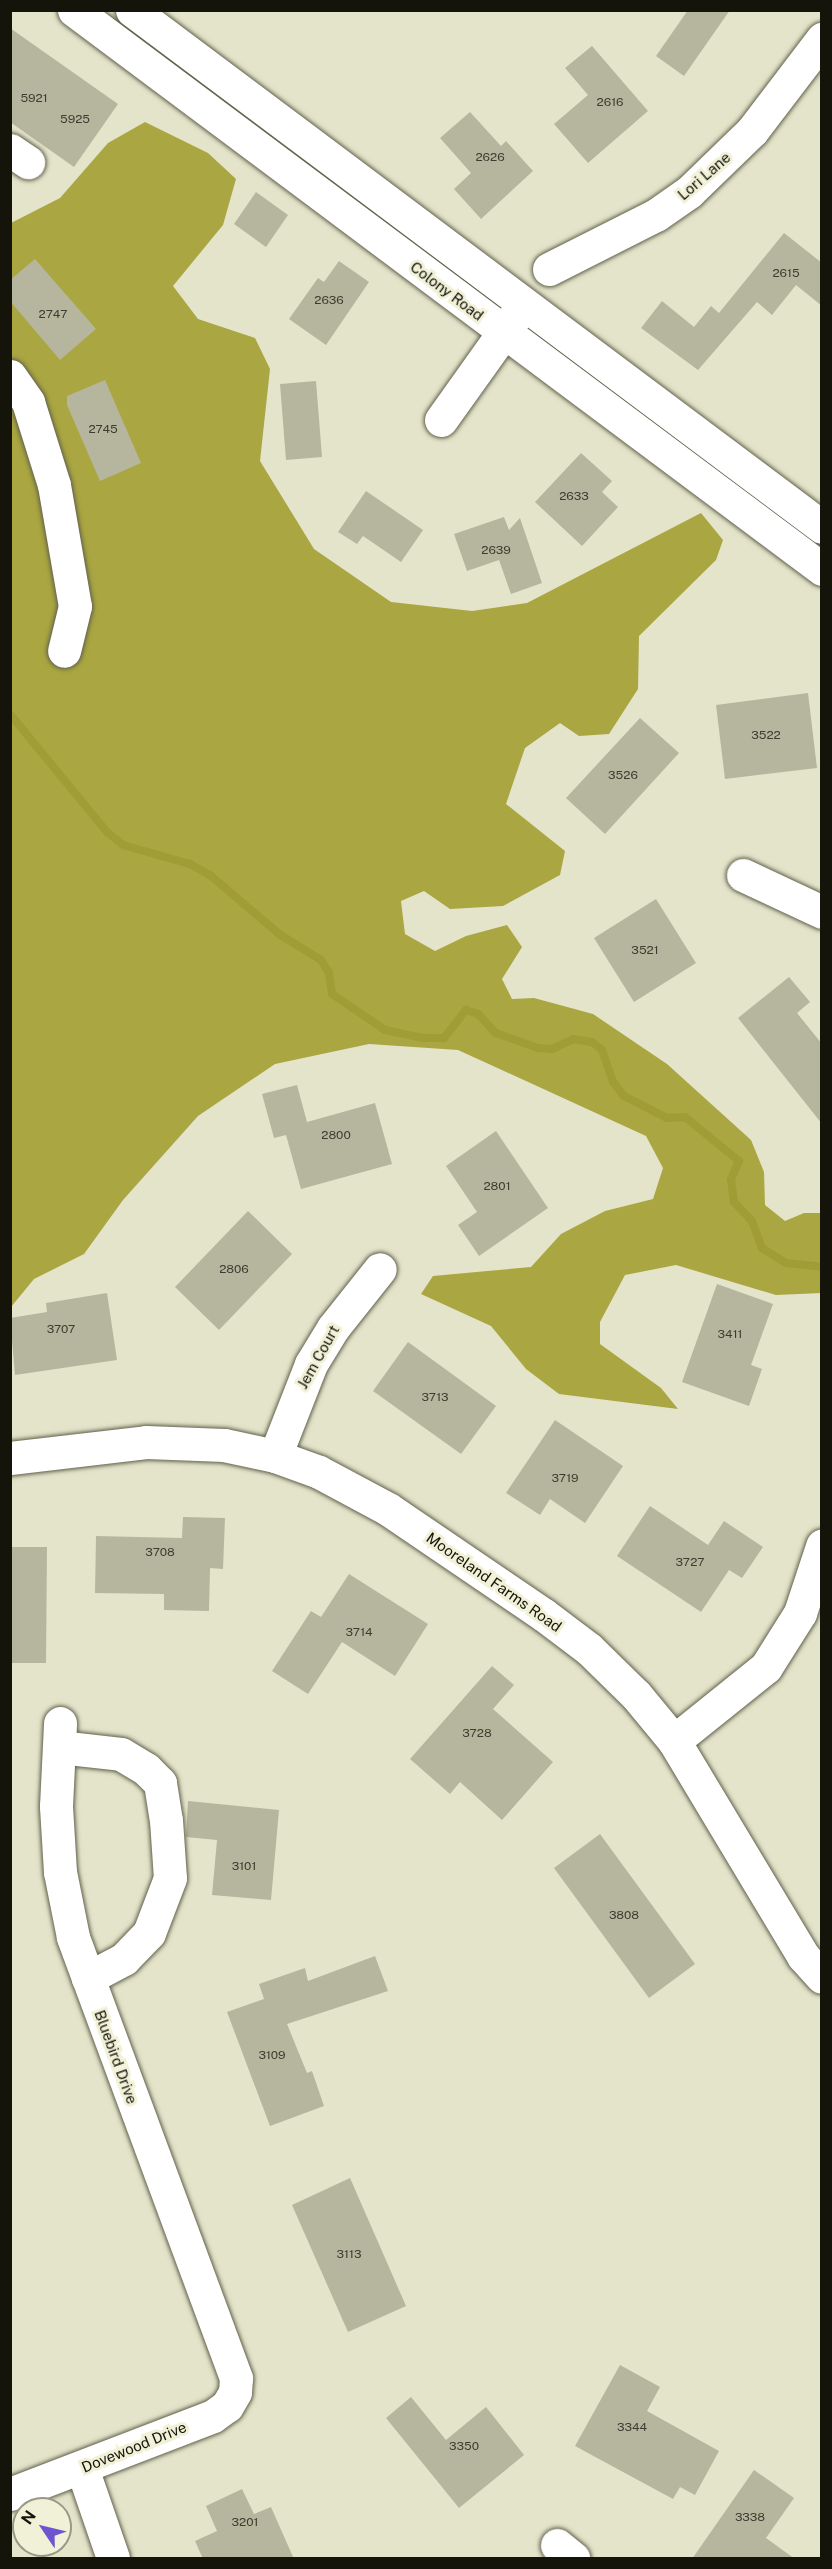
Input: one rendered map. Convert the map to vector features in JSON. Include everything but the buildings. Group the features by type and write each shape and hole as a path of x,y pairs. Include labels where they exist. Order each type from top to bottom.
{"street":[{"name":"Colony Road","path":"74,10 501,332 822,569"},
{"path":"132,10 822,527"},
{"name":"Lori Lane","path":"549,269 656,215 689,192 752,131 822,39"},
{"path":"441,420 501,332 524,305"},
{"path":"10,376 28,402 54,485 75,606 64,651"},
{"path":"743,875 822,912"},
{"name":"Jem Court","path":"275,1456 311,1364 333,1328 380,1269"},
{"name":"Mooreland Farms Road","path":"10,1458 185,1441 275,1456 335,1479 388,1509 544,1615 589,1649 636,1695 674,1741 803,1956 822,1977"},
{"path":"674,1741 766,1667 800,1613 822,1546"},
{"name":"Bluebird Drive","path":"88,1978 124,1959 149,1933 170,1878 166,1820 159,1783 146,1769 121,1754 60,1735 56,1806 60,1872 73,1937 88,1978 236,2378"},
{"name":"Dovewood Drive","path":"10,2494 213,2416 231,2399 236,2378"},
{"path":"82,2468 113,2559"}],"shaded area":[{"path":"145,122 208,153 236,179 223,225 173,286 198,319 255,338 270,369 260,461 314,549 391,602 472,611 527,603 701,513 723,540 716,560 639,636 638,689 609,734 579,736 560,723 525,748 506,804 565,851 560,875 503,906 450,909 424,891 401,901 405,934 435,951 466,936 507,925 522,947 502,979 512,999 534,998 593,1014 667,1064 751,1140 764,1172 765,1205 785,1221 804,1213 821,1213 821,1293 776,1295 676,1265 625,1275 600,1322 600,1344 661,1388 678,1409 559,1394 526,1369 491,1326 421,1294 433,1276 531,1267 561,1234 605,1211 653,1199 663,1168 646,1136 458,1050 369,1044 275,1064 198,1116 123,1200 84,1254 34,1279 11,1307 11,223 60,198 108,143"}],"waterway":[{"path":"10,714 107,832 123,845 190,864 210,875 279,934 321,960 329,973 332,994 385,1030 422,1038 444,1038 466,1010 478,1014 496,1033 538,1048 552,1049 573,1039 592,1042 602,1050 613,1082 624,1096 667,1118 685,1117 739,1161 731,1179 734,1202 752,1221 762,1248 786,1263 822,1267"}]}
